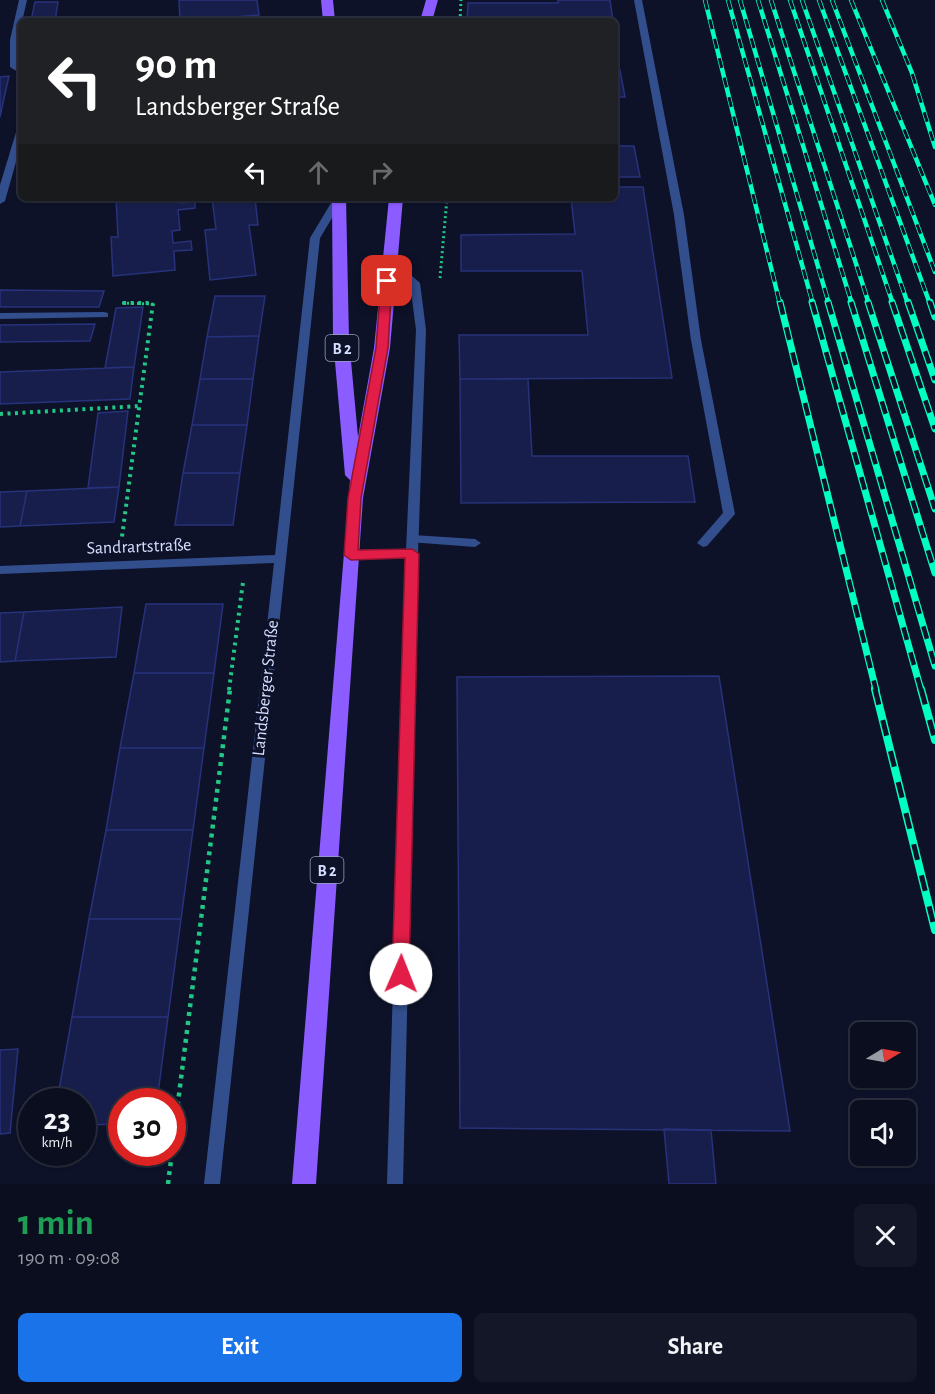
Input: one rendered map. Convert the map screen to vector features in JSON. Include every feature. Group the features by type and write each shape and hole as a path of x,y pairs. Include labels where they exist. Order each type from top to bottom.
{"main road":[{"path":"327,0 329,18"},
{"path":"427,18 432,0"},
{"name":"Landsberger Straße","path":"339,201 341,339 355,498"},
{"name":"Landsberger Straße","path":"304,1184 355,498 382,348 388,259 396,201"}],"street":[{"path":"19,18 23,0"},
{"path":"638,0 679,215 696,340 729,514 703,543"},
{"path":"18,22 14,40 14,68 18,70"},
{"path":"0,201 18,139"},
{"name":"Landsberger Straße","path":"212,1184 315,238 337,201"},
{"path":"388,259 415,283 421,330 412,554 395,1184"},
{"path":"0,316 104,315"},
{"path":"413,539 475,543"},
{"path":"351,555 412,554"},
{"name":"Sandrartstraße","path":"0,570 279,559"}],"path":[{"path":"460,18 461,0"},
{"path":"440,278 447,201"},
{"path":"104,315 109,304 153,303 117,565"},
{"path":"0,414 140,406"},
{"path":"180,1088 246,560"},
{"path":"168,1184 170,1166"}],"building":[{"path":"179,0 257,0 259,15 180,18"},
{"path":"558,0 610,0 613,18 467,18 468,3 558,3"},
{"path":"35,2 58,2 55,18 32,18"},
{"path":"618,70 620,70 625,97 618,97"},
{"path":"9,76 4,98 0,117 0,77"},
{"path":"618,146 634,146 640,177 618,177"},
{"path":"618,187 643,187 672,378 460,379 459,335 588,335 582,271 461,271 461,235 575,234 571,201 618,201"},
{"path":"116,201 195,202 195,208 178,210 180,230 172,231 173,243 191,241 192,250 174,251 175,270 113,276 111,237 118,237"},
{"path":"212,201 255,201 258,225 249,225 256,275 210,280 205,230 216,229"},
{"path":"0,290 104,291 99,307 0,307"},
{"path":"215,296 265,296 259,336 207,337"},
{"path":"143,307 134,367 105,368 116,308"},
{"path":"95,324 90,341 0,342 0,325"},
{"path":"259,336 253,379 200,379 207,337"},
{"path":"134,367 130,399 0,404 0,372"},
{"path":"200,379 253,379 247,425 192,425"},
{"path":"460,379 528,379 532,456 688,456 695,502 461,503"},
{"path":"128,411 119,487 88,488 98,413"},
{"path":"192,425 247,425 240,473 183,473"},
{"path":"183,473 240,473 233,525 175,525"},
{"path":"119,487 114,522 20,526 27,491"},
{"path":"27,491 20,526 0,527 0,492"},
{"path":"146,604 223,604 214,673 134,673"},
{"path":"122,607 116,657 15,661 24,612"},
{"path":"24,612 15,661 0,662 0,613"},
{"path":"134,673 214,673 204,748 120,748"},
{"path":"719,676 790,1131 460,1128 457,677"},
{"path":"120,748 204,748 193,830 106,830"},
{"path":"106,830 193,830 181,919 89,919"},
{"path":"89,919 181,919 168,1017 72,1017"},
{"path":"72,1017 168,1017 159,1088 108,1088 108,1124 96,1125 96,1088 59,1088"},
{"path":"18,1049 10,1133 0,1134 0,1050"},
{"path":"664,1129 711,1130 716,1184 669,1184"}],"railway":[{"path":"705,0 780,304"},
{"path":"728,0 813,304"},
{"path":"740,0 829,304"},
{"path":"758,0 852,304"},
{"path":"771,0 869,304"},
{"path":"790,0 893,304"},
{"path":"802,0 908,304"},
{"path":"819,0 930,304"},
{"path":"832,0 935,272"},
{"path":"851,0 935,205"},
{"path":"882,0 912,73 935,147"},
{"path":"780,302 876,690"},
{"path":"812,302 921,690"},
{"path":"828,302 935,666"},
{"path":"851,302 935,573"},
{"path":"868,302 935,509"},
{"path":"892,302 935,429"},
{"path":"908,302 935,380"},
{"path":"930,302 935,317"},
{"path":"875,689 935,930"},
{"path":"921,689 935,740"}],"route":[{"path":"387,281 382,348 355,498 351,555 412,554 401,974"}]}
